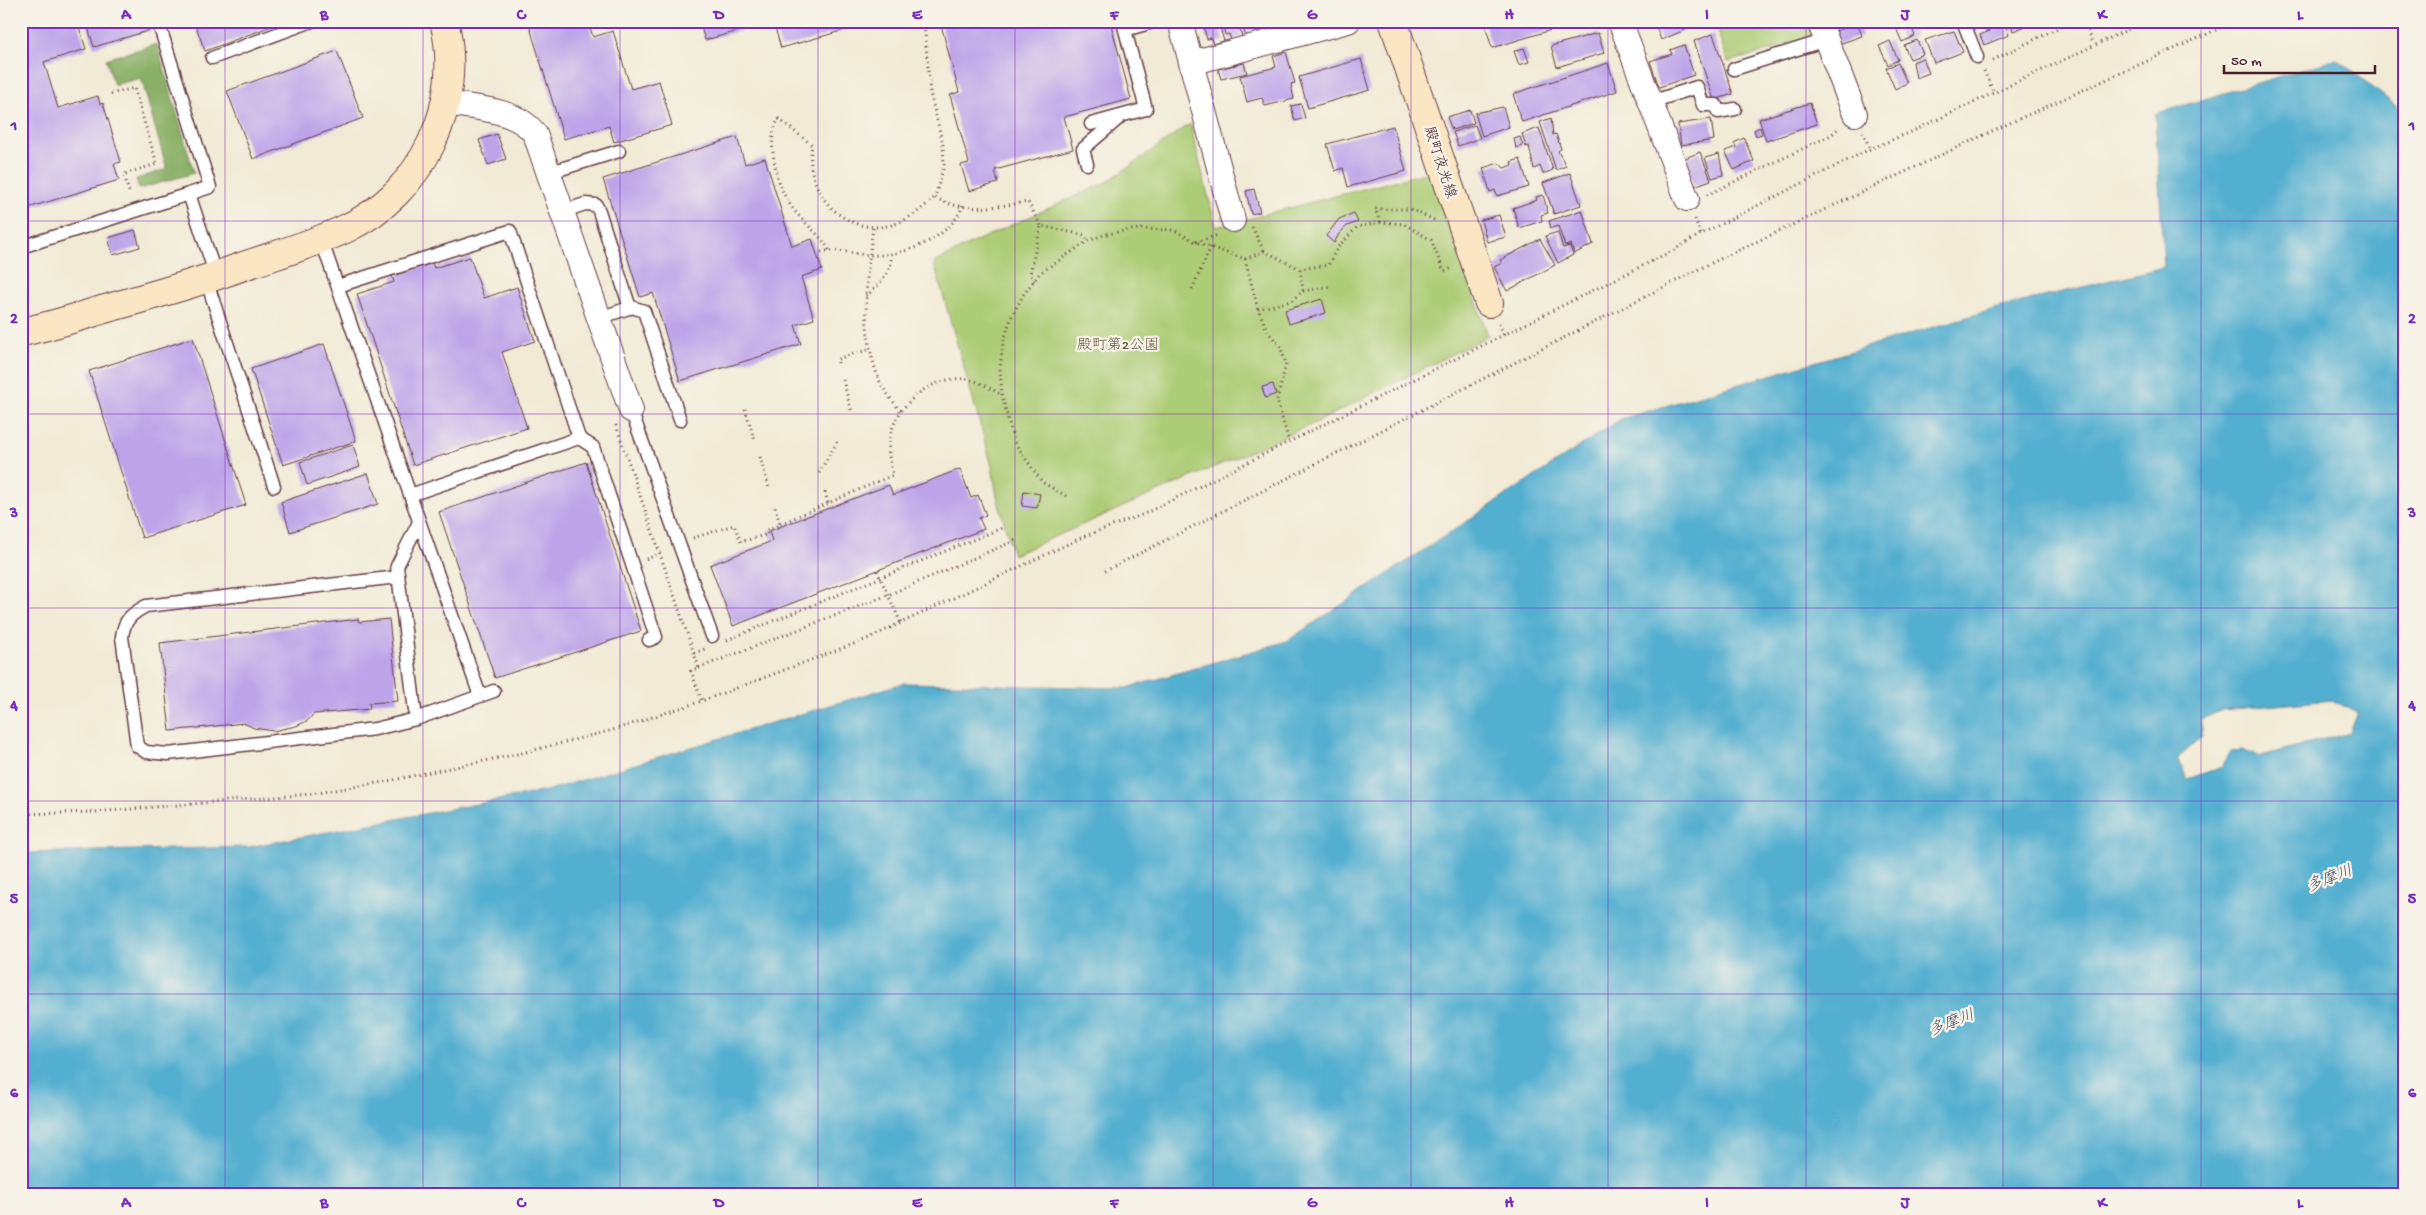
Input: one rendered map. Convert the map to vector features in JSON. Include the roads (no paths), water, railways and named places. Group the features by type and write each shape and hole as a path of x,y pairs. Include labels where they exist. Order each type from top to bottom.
{"street":[{"path":"21,332 211,278 321,239 373,213 408,181 434,138 446,103 449,77 449,46 444,21"},
{"path":"1180,21 1233,220"},
{"path":"1191,63 1348,21"},
{"name":"殿町夜光線","path":"1393,21 1489,303"},
{"path":"1620,21 1687,199"},
{"path":"1822,30 1855,114"},
{"path":"446,103 488,110 520,120 528,124 535,134 599,318 623,415"}],"lane":[{"path":"21,247 210,187 158,21"},
{"path":"212,58 312,21"},
{"path":"1092,124 1146,109 1124,25 1156,21"},
{"path":"1963,21 1982,61"},
{"path":"1734,69 1822,30"},
{"path":"1651,102 1697,87 1703,105 1716,105 1718,112 1735,109"},
{"path":"1087,164 1083,149 1121,116"},
{"path":"548,173 619,151"},
{"path":"189,194 211,278 274,486"},
{"path":"562,212 585,204 596,205 630,308"},
{"path":"338,286 510,231 579,438 593,447 656,637 648,640"},
{"path":"321,239 480,696"},
{"path":"599,318 630,308 639,308 648,317 680,420"},
{"path":"623,415 657,479 715,642"},
{"path":"410,495 579,438"},
{"path":"416,719 396,566 419,522"},
{"path":"398,577 146,606 134,613 124,623 122,637 137,746 146,752 168,754 375,729 416,719 494,691"}],"water":[{"name":"多摩川","path":"2337,59 2405,113 2405,1194 21,1194 21,853 248,847 546,791 904,683 1127,688 1287,641 1621,419 1998,308 2164,267 2155,114","holes":["2332,700 2358,713 2350,732 2258,757 2243,750 2231,751 2222,767 2187,779 2178,758 2202,737 2200,720 2222,710"]}],"park label":[{"name":"殿町第2公園","path":"1118,344"}]}
